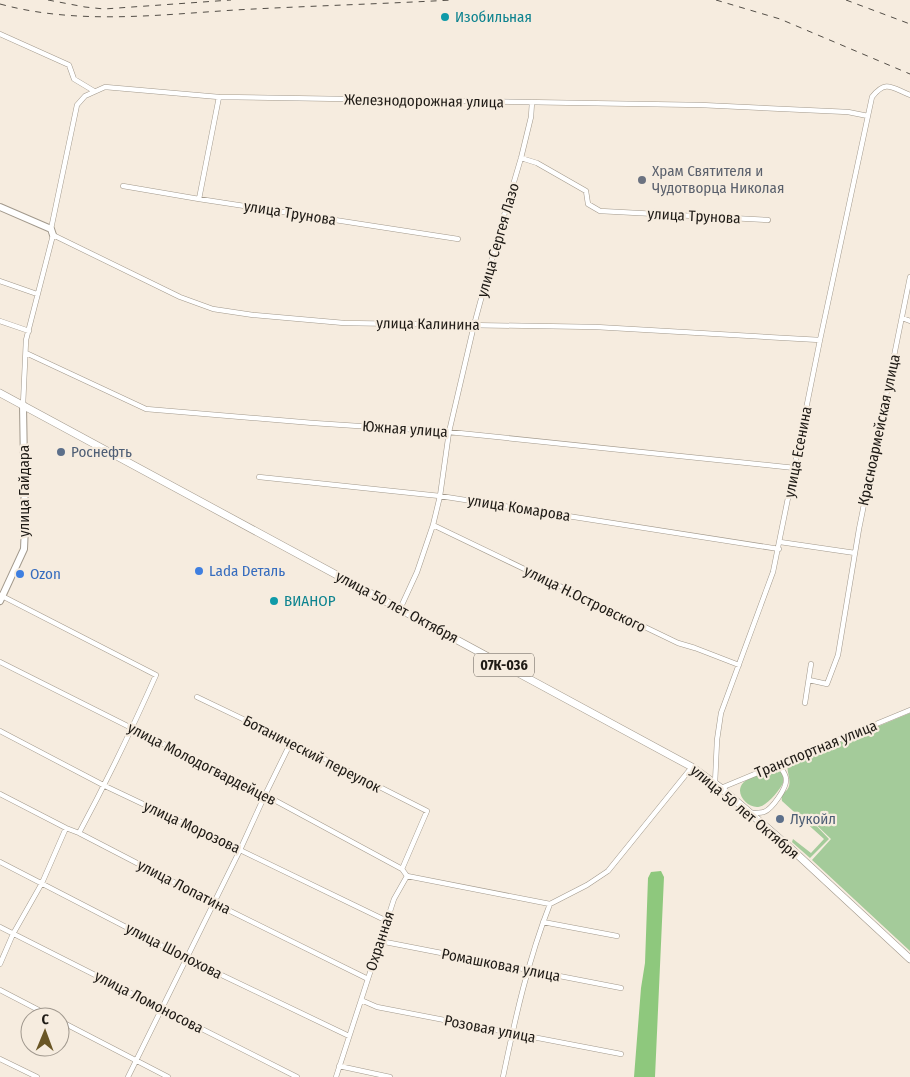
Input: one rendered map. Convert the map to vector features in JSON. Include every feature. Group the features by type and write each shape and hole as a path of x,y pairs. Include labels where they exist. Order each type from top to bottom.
{"main road":[{"name":"улица 50 лет Октября","path":"0,393 692,767 750,813 910,959"}],"street":[{"path":"0,34 69,65 74,79 94,91 85,96 77,105 52,232 26,340 22,405"},
{"path":"868,116 872,97 879,88 887,86 910,95"},
{"name":"Железнодорожная улица","path":"94,91 105,87 219,97 701,105 848,112 868,116"},
{"path":"199,200 219,97"},
{"name":"улица Сергея Лазо","path":"400,609 417,572 433,525 440,496 449,432 474,325 521,158 531,117 532,102"},
{"name":"улица Есенина","path":"718,786 717,740 721,713 773,572 868,116"},
{"name":"улица Трунова","path":"521,158 537,163 586,190 588,204 600,210 768,220"},
{"name":"улица Трунова","path":"123,186 199,200 458,239"},
{"name":"улица Калинина","path":"0,206 180,297 213,309 253,316 344,323 596,327 820,340"},
{"name":"Красноармейская улица","path":"809,680 827,684 838,655 855,553 910,277"},
{"path":"0,280 37,294"},
{"path":"902,318 910,321"},
{"path":"0,321 29,331"},
{"name":"Южная улица","path":"26,353 146,409 323,424 449,432 795,468"},
{"name":"улица Гайдара","path":"1,597 24,549 22,405"},
{"name":"улица Комарова","path":"259,477 440,496 778,549"},
{"name":"улица Н.Островского","path":"433,525 678,643 740,665"},
{"path":"780,542 855,553"},
{"path":"1,597 156,675 105,786 79,833"},
{"name":"улица Молодогвардейцев","path":"0,662 265,795 402,869"},
{"path":"805,703 811,664"},
{"name":"Ботанический переулок","path":"197,697 427,811 402,869"},
{"name":"Транспортная улица","path":"718,786 778,764 910,710"},
{"name":"улица Морозова","path":"0,731 105,786 387,921"},
{"path":"128,1077 291,742"},
{"path":"750,813 766,811 776,802 786,783 786,776 778,764"},
{"path":"402,869 407,876 550,904 587,885 608,871 692,767"},
{"name":"улица Лопатина","path":"0,794 368,979"},
{"path":"0,964 13,934 42,883 66,828"},
{"name":"улица Шолохова","path":"0,862 186,958 349,1036"},
{"name":"Охранная","path":"336,1077 394,899 407,876"},
{"path":"503,1077 527,970 550,904"},
{"path":"543,922 617,936"},
{"name":"улица Ломоносова","path":"0,927 297,1077"},
{"name":"Ромашковая улица","path":"380,941 621,988"},
{"path":"0,990 33,1007"},
{"name":"Розовая улица","path":"361,1000 377,1008 620,1054"},
{"path":"70,1026 168,1077"},
{"path":"0,1058 37,1077"},
{"path":"339,1066 390,1077"}],"green space":[{"path":"910,713 910,951 812,860 831,839 807,816 829,839 810,858 792,842 793,839 811,853 824,839 782,801 782,798 789,786 788,764"},
{"path":"776,769 782,774 783,783 772,798 758,807 750,805 743,799 740,791 745,781"},
{"path":"661,871 664,877 655,1077 634,1077 641,988 645,963 648,878 651,872"}],"railway":[{"path":"48,0 104,9 231,0"},
{"path":"0,4 58,14 117,17 452,0"},
{"path":"716,0 780,19 910,74"},
{"path":"846,0 910,24"}],"place":[{"name":"Изобильная","path":"445,17"},
{"name":"Храм Святителя и Чудотворца Николая","path":"642,180"},
{"name":"Роснефть","path":"61,452"},
{"name":"Lada Dеталь","path":"199,571"},
{"name":"Ozon","path":"20,574"},
{"name":"ВИАНОР","path":"274,601"},
{"name":"Лукойл","path":"780,819"}]}
